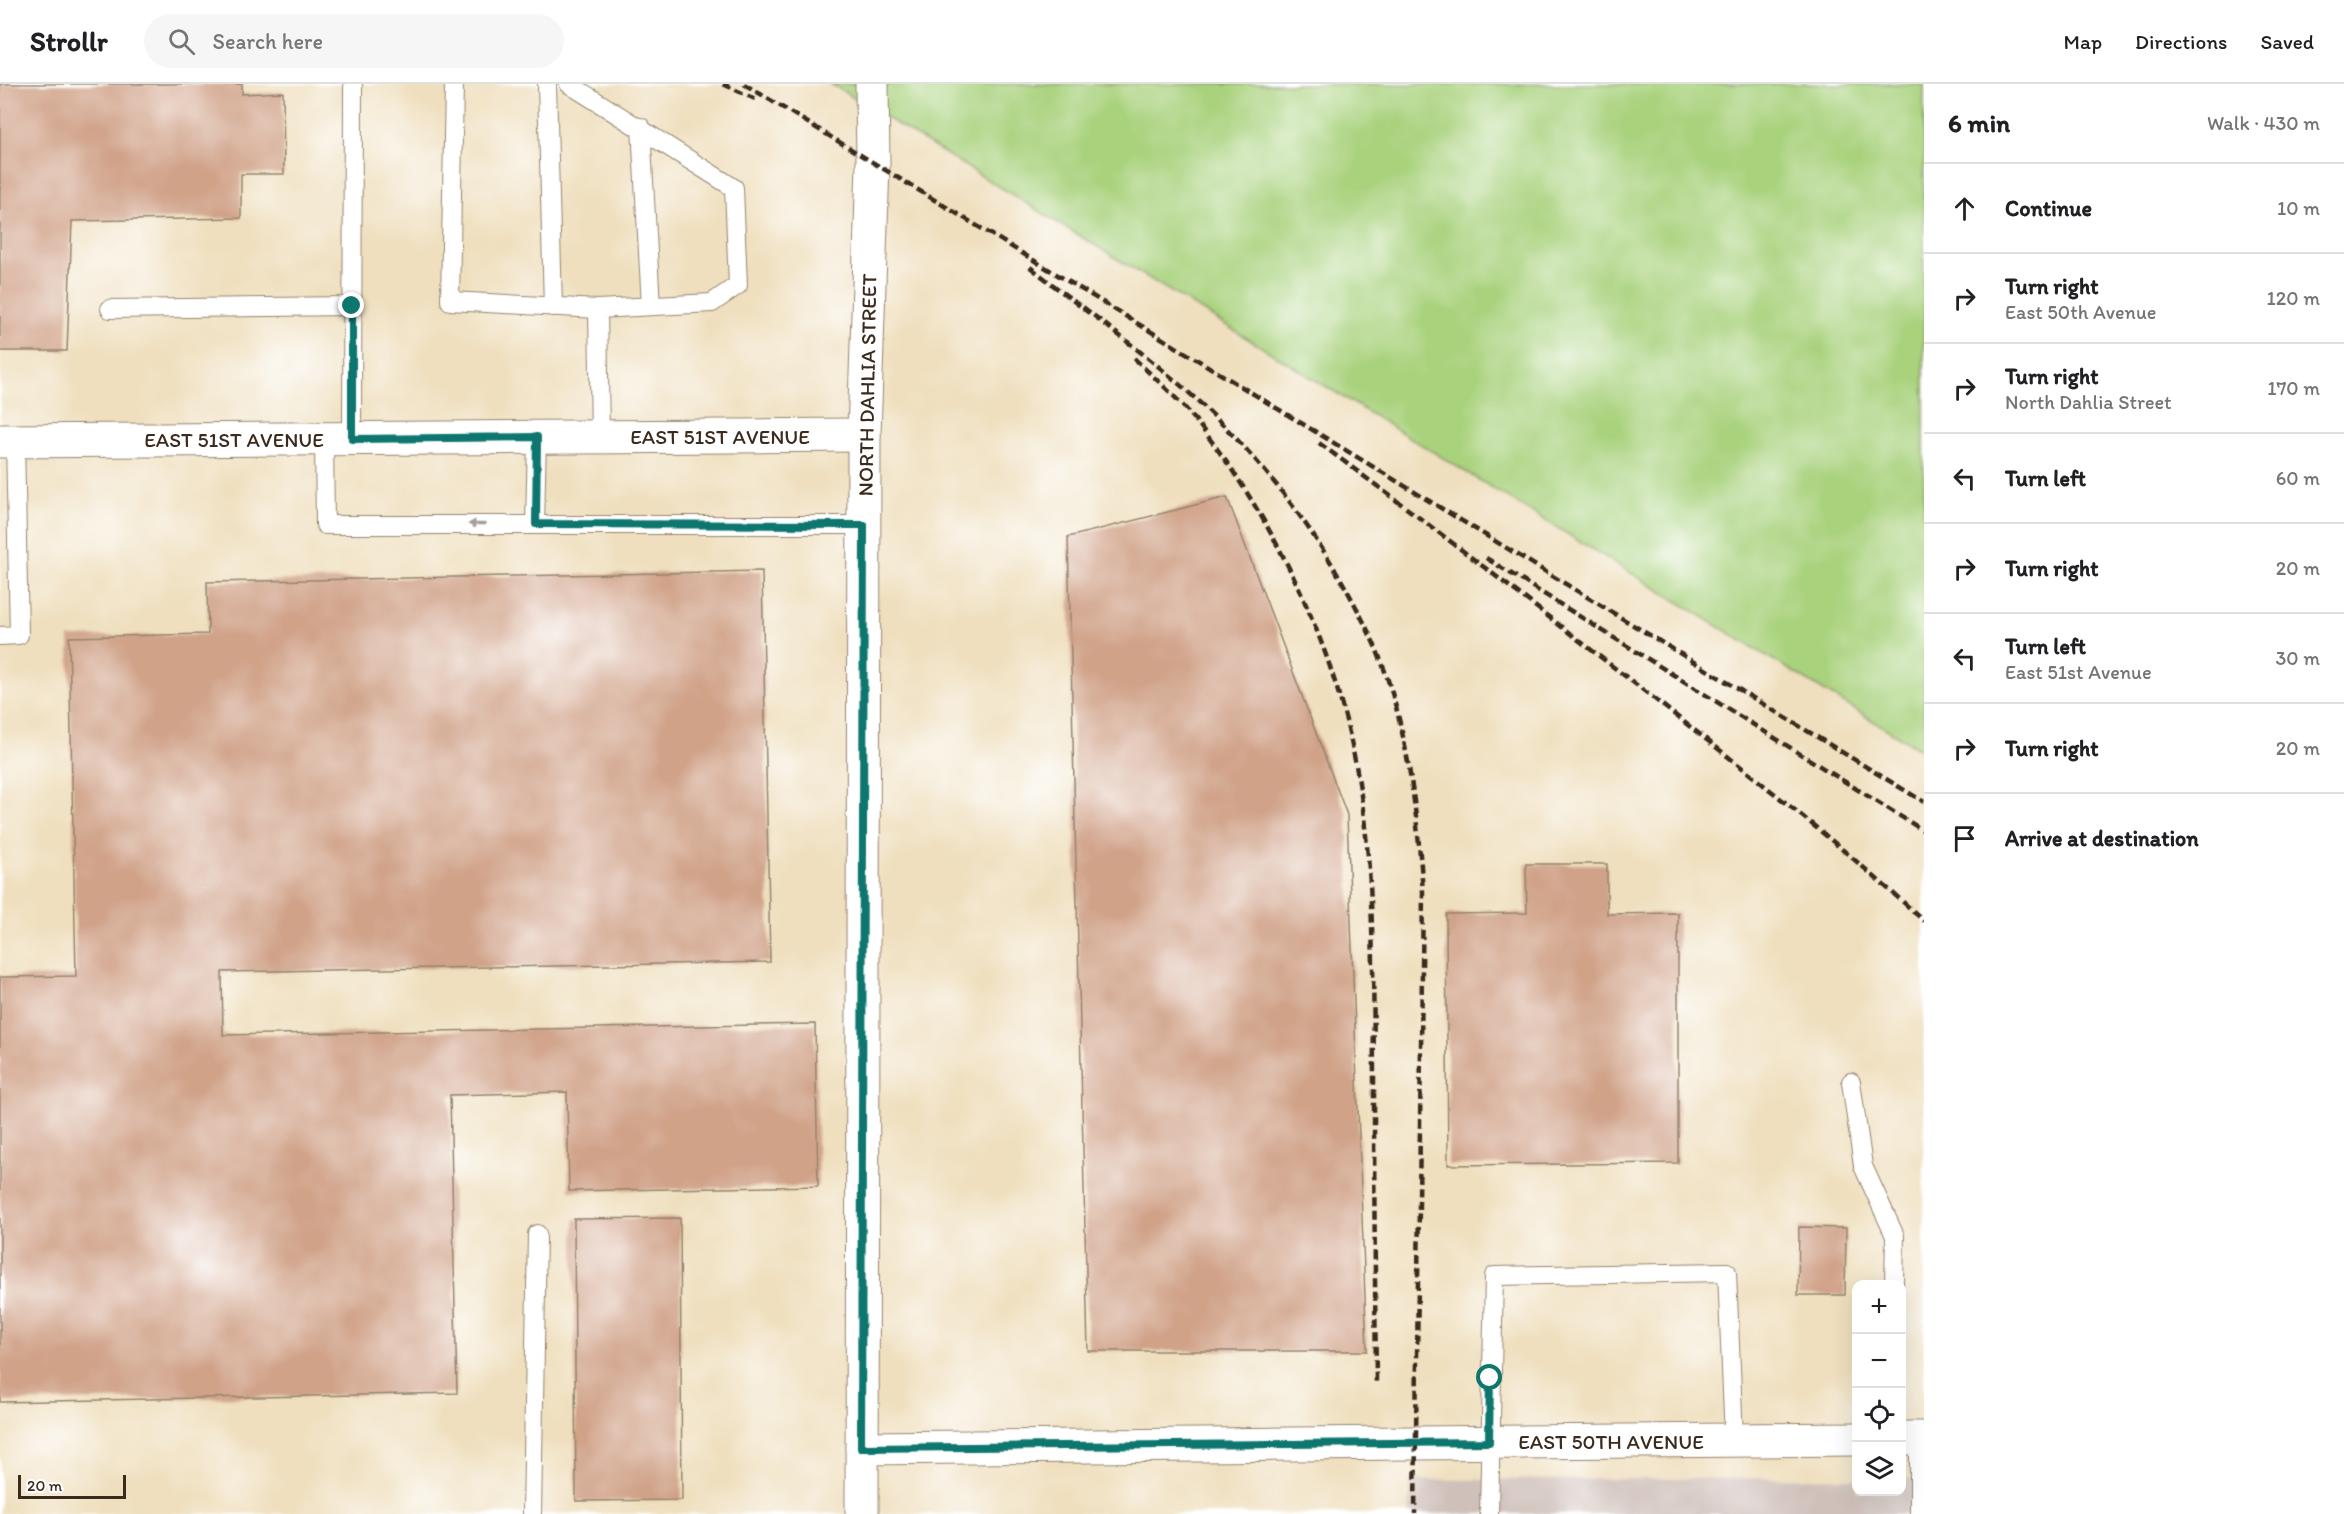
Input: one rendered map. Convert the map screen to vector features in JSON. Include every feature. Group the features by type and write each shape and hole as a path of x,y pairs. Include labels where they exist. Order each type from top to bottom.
{"street":[{"name":"NORTH DAHLIA STREET","path":"862,1514 864,435 873,164 872,84"},
{"name":"EAST 51ST AVENUE","path":"7,440 864,435"},
{"name":"EAST 50TH AVENUE","path":"861,1448 1852,1439"}],"lane":[{"path":"353,84 352,306 338,439 325,525 864,525"},
{"path":"454,84 450,301 598,309 712,303 738,285 734,188 641,127 569,84"},
{"path":"547,84 553,307"},
{"path":"641,127 651,306"},
{"path":"110,309 352,306"},
{"path":"598,309 600,437"},
{"path":"536,524 537,437"},
{"path":"0,636 20,636 7,440"},
{"path":"1851,1082 1863,1166 1895,1236 1894,1280"},
{"path":"532,1514 537,1234"},
{"path":"1489,1514 1494,1276 1727,1272 1734,1440"},
{"path":"1915,1438 1919,1514"}],"shaded area":[{"path":"1852,1478 1852,1496 1906,1496 1906,1478 1924,1478 1924,1514 1409,1514 1410,1480"}],"green space":[{"path":"831,84 1924,84 1924,752"}],"building":[{"path":"0,84 242,84 242,94 283,92 284,174 241,174 241,218 72,221 67,351 0,351"},
{"path":"1227,497 1347,815 1367,1351 1088,1351 1068,537"},
{"path":"762,571 770,962 222,972 223,1035 815,1024 818,1186 569,1191 567,1092 450,1095 457,1393 0,1402 0,977 76,976 69,637 208,634 207,582"},
{"path":"1526,864 1607,864 1607,914 1678,913 1678,1163 1448,1165 1446,914 1527,913"},
{"path":"680,1218 682,1500 576,1501 574,1219"},
{"path":"1799,1227 1846,1228 1845,1295 1798,1295"}],"railway":[{"path":"723,84 755,99"},
{"path":"744,84 1924,802"},
{"path":"1030,267 1089,313"},
{"path":"1083,307 1185,389 1225,427 1273,481 1317,540 1354,603 1370,635 1393,695 1408,761 1423,892 1415,1514"},
{"path":"1134,358 1192,416 1249,496 1274,539 1316,629 1347,723 1363,809 1372,923 1376,1384"},
{"path":"1319,443 1514,590 1742,768 1816,827 1924,921"},
{"path":"1486,558 1924,831"}],"route":[{"path":"352,306 352,439 537,437 536,524 864,525 861,1448 1489,1442 1490,1378"}]}
